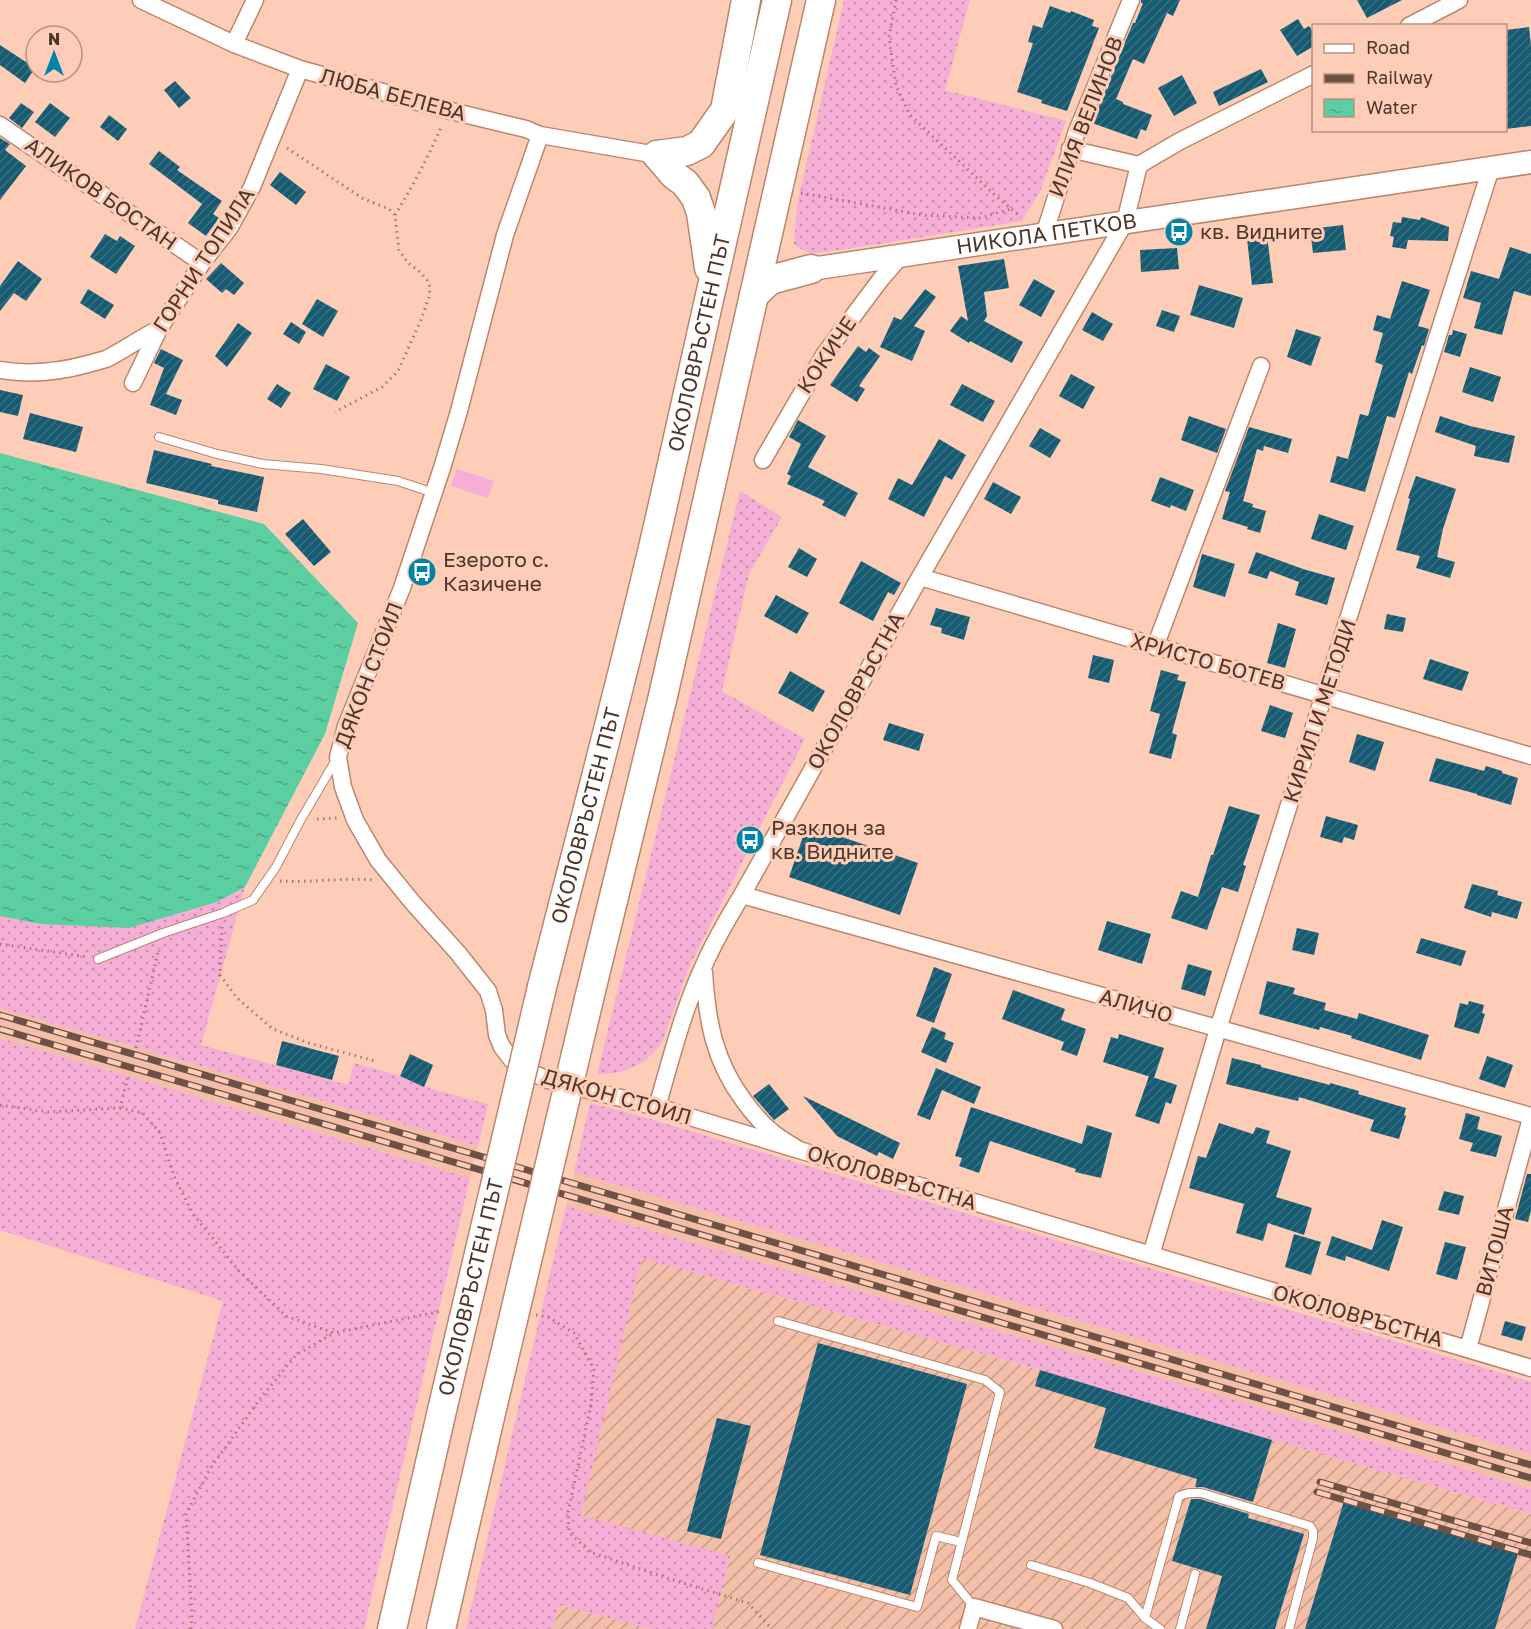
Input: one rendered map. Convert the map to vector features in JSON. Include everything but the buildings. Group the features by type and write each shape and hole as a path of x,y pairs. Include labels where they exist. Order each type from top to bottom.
{"highway":[{"path":"657,155 687,151 701,144 725,110 746,0"},
{"name":"ОКОЛОВРЪСТЕН ПЪТ","path":"392,1629 542,987 658,524 777,0"},
{"name":"ОКОЛОВРЪСТЕН ПЪТ","path":"441,1629 589,999 663,696 821,0"},
{"path":"657,155 674,175 685,183 696,198 701,213 711,288"},
{"path":"768,227 784,251 795,261 811,269"},
{"path":"754,295 770,280 811,269"}],"street":[{"name":"ЛЮБА БЕЛЕВА","path":"141,0 234,44 300,69 447,110 526,129 540,135 657,155"},
{"path":"234,44 255,0"},
{"name":"ИЛИЯ ВЕЛИНОВ","path":"1044,235 1070,149 1131,0"},
{"path":"1413,24 1459,0"},
{"name":"ГОРНИ ТОПИЛА","path":"133,383 159,329 202,263 230,227 252,186 300,69"},
{"path":"1070,149 1138,165 1180,141 1312,75"},
{"name":"АЛИКОВ БОСТАН","path":"0,124 202,263"},
{"name":"ДЯКОН СТОИЛ","path":"540,135 505,235 459,411 434,493 402,588 346,726 338,757 343,787 355,820 378,860 488,991 494,1010 497,1035 502,1047 512,1060 528,1071 548,1080 657,1107 799,1150"},
{"name":"НИКОЛА ПЕТКОВ","path":"811,269 1531,162"},
{"name":"ОКОЛОВРЪСТНА","path":"1138,165 1125,222 920,577 720,932 704,965 706,1005 712,1035 721,1062 734,1088 753,1113 772,1132 799,1150 1531,1368"},
{"name":"КИРИЛ И МЕТОДИ","path":"1151,1255 1218,1029 1491,168"},
{"name":"КОКИЧЕ","path":"763,460 824,355 901,256"},
{"path":"0,370 38,373 70,369 104,360 159,329"},
{"path":"1155,646 1262,366"},
{"name":"ХРИСТО БОТЕВ","path":"920,577 1531,756"},
{"name":"АЛИЧО","path":"742,895 1531,1117"},
{"path":"657,1107 688,1004 704,965"},
{"name":"ВИТОША","path":"1468,1349 1531,1117"},
{"path":"968,1629 974,1607 1054,1629"}],"lane":[{"path":"159,437 217,454 263,464 321,469 398,481 434,493"},
{"path":"98,959 253,900 276,867 338,757"},
{"path":"778,1321 985,1380 1000,1392 952,1580 974,1607"},
{"path":"1145,1618 1179,1496 1201,1493 1310,1526 1314,1538 1289,1629"},
{"path":"758,1563 917,1607 936,1536 961,1542"},
{"path":"1031,1565 1090,1583 1128,1598 1145,1618 1160,1629"},
{"path":"1180,1629 1195,1574"}],"path":[{"path":"896,0 889,37 896,86 910,115 1011,209 1044,235"},
{"path":"395,215 433,145 447,110"},
{"path":"274,133 284,146 336,182 362,198 390,209 395,215 399,250 408,263 427,280 430,287 421,320 399,371 382,387 335,412"},
{"path":"799,192 921,215 979,218 1011,209"},
{"path":"300,821 328,817 355,820"},
{"path":"267,880 301,883 356,878 396,882"},
{"path":"223,913 220,975 237,998 273,1029 309,1043 375,1061"},
{"path":"136,1048 163,933"},
{"path":"0,944 98,959"},
{"path":"0,1105 48,1112 120,1108 128,1076"},
{"path":"190,1629 192,1615 186,1514 210,1469 259,1400 296,1355 334,1333"}],"shaded area":[{"path":"844,0 970,0 945,90 1066,121 1039,194 1021,221 811,254 794,245 797,205"},
{"path":"457,469 494,481 488,498 451,486"},
{"path":"740,491 782,517 749,574 722,691 805,739 689,967 662,1043 648,1058 634,1067 617,1073 597,1075"},
{"path":"245,887 201,1045 348,1085 354,1063 400,1076 424,1087 488,1104 478,1146 0,1008 0,916 40,924 217,902"},
{"path":"0,1008 478,1146 470,1178 0,1038"},
{"path":"0,1038 470,1178 364,1629 135,1629 223,1301 0,1230"},
{"path":"590,1103 637,1115 1531,1382 1531,1454 574,1172"},
{"path":"574,1172 1531,1454 1531,1489 1161,1378 566,1206"},
{"path":"566,1206 1161,1378 1531,1489 1531,1514 1272,1440 1040,1370 642,1258 581,1515 730,1556 712,1629 650,1629 559,1605 552,1629 466,1629"},
{"path":"642,1258 1040,1370 1272,1440 1531,1514 1531,1629 712,1629 730,1556 580,1516"},
{"path":"559,1605 650,1629 552,1629"}],"water":[{"path":"0,453 264,524 358,623 325,734 245,887 217,902 129,928 40,924 0,916"}],"railway":[{"path":"0,1015 1531,1465"},
{"path":"0,1029 1531,1478"},
{"path":"1320,1482 1531,1543"},
{"path":"1317,1492 1531,1555"}],"place":[{"name":"кв. Видните","path":"1179,232"},
{"name":"Езерото с. Казичене","path":"422,572"},
{"name":"Разклон за кв. Видните","path":"750,840"}]}
